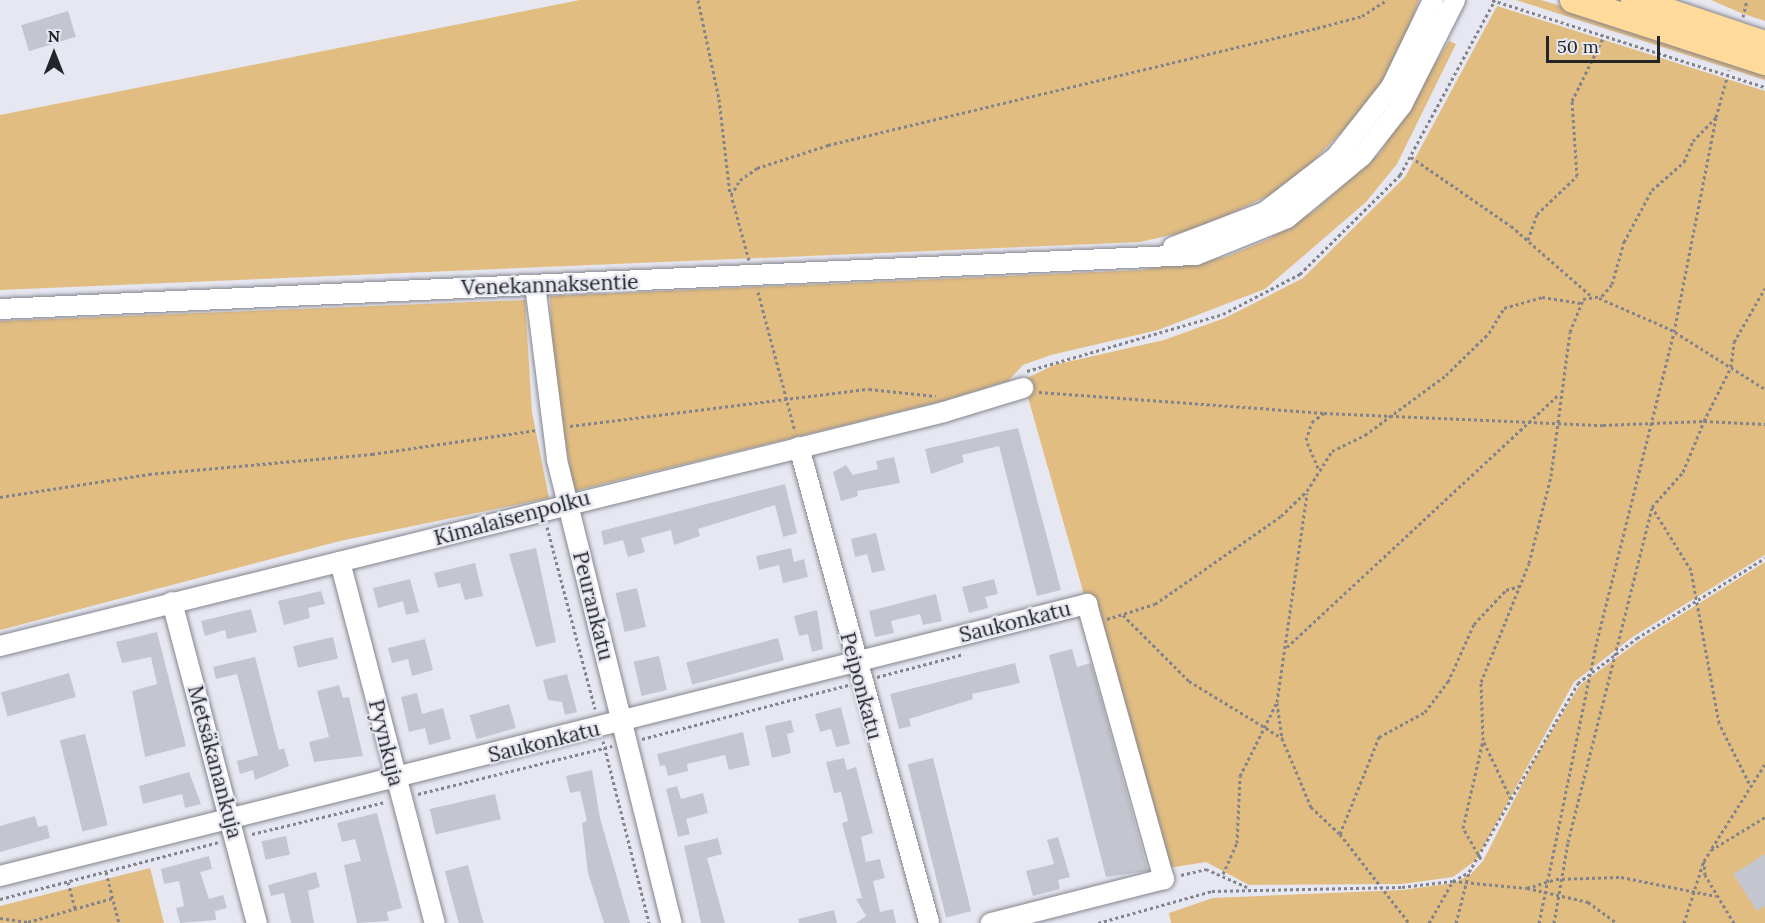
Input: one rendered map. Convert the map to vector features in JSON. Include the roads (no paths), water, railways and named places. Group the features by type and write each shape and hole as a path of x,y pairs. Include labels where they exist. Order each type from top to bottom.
{"main road":[{"path":"1573,0 1765,62"},
{"path":"1634,0 1765,44"}],"street":[{"name":"Venekannaksentie","path":"1100,260 1212,236 1265,212 1307,183 1372,115 1433,0"},
{"name":"Venekannaksentie","path":"0,309 1100,260 1158,260 1210,252 1302,209 1362,156 1387,126 1455,0"},
{"name":"Peurankatu","path":"535,285 551,428 621,723 672,923"},
{"name":"Kimalaisenpolku","path":"0,646 799,447 1023,388"},
{"name":"Peiponkatu","path":"799,447 857,672 929,923"},
{"name":"Pyynkuja","path":"340,562 400,798 435,923"},
{"name":"Metsäkanankuja","path":"172,602 257,923"},
{"name":"Saukonkatu","path":"0,876 100,851 232,829 396,778 621,723 857,672 1087,604 1164,879 991,923"}]}
